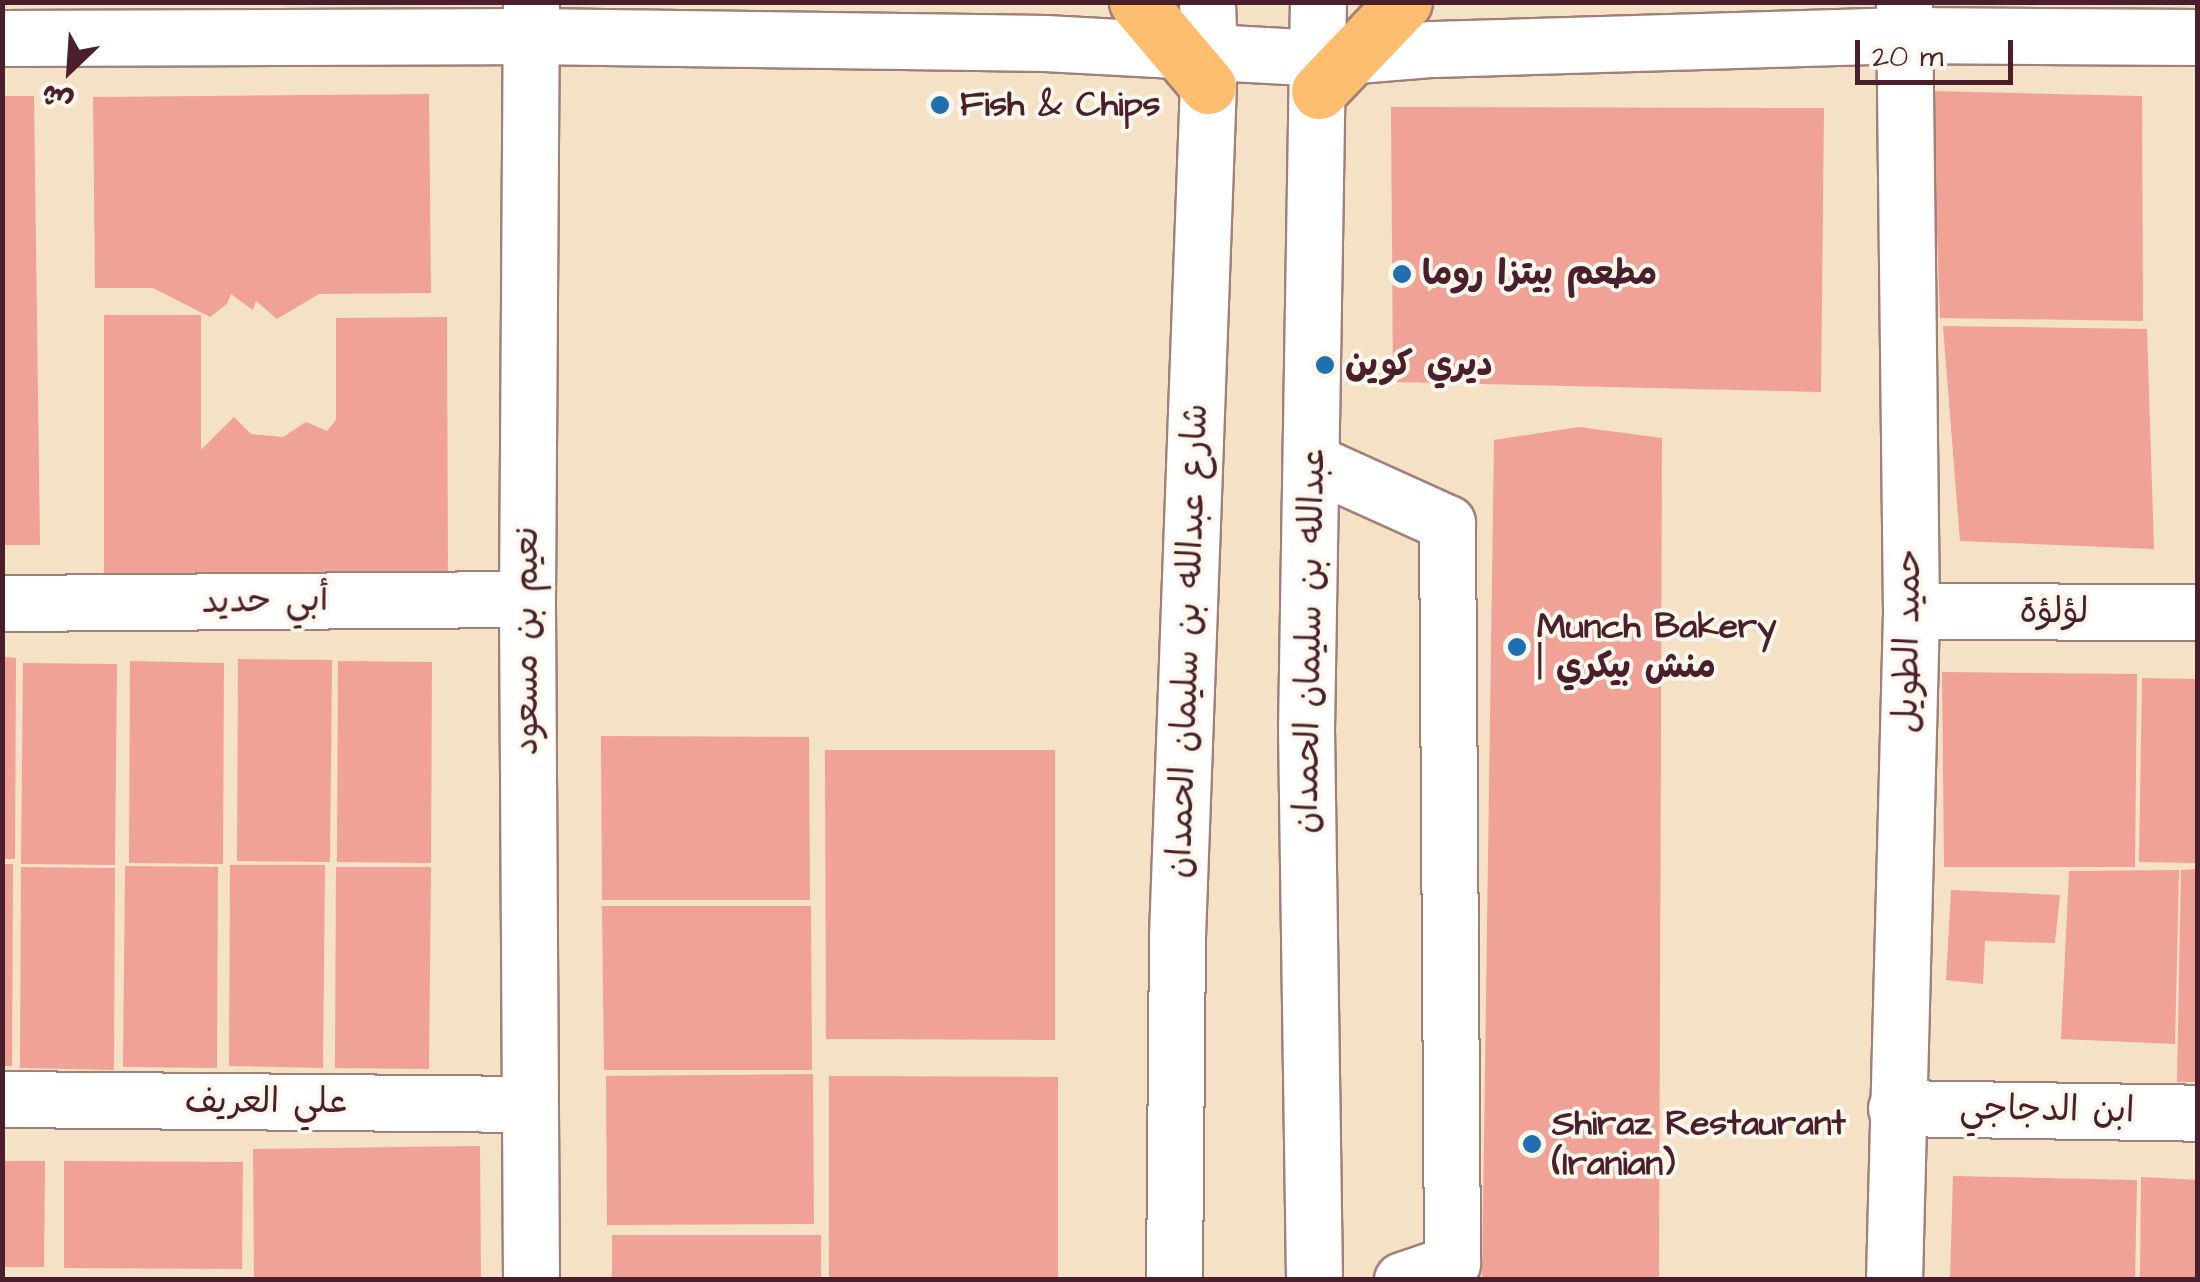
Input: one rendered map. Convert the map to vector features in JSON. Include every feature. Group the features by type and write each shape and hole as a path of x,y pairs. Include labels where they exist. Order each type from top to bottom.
{"main road":[{"path":"1137,2 1201,49"},
{"path":"1330,68 1404,2"}],"street":[{"name":"عبدالله بن سليمان الحمدان","path":"1314,1280 1306,730 1312,462 1330,68 1318,2"},
{"path":"2,38 530,20 1201,49 1330,68 1904,19 2198,37"},
{"name":"حميد الطويل","path":"1894,1280 1911,611 1904,19"},
{"name":"نعيم بن مسعود","path":"530,20 526,599 531,1280"},
{"name":"شارع عبدالله بن سليمان الحمدان","path":"1174,1280 1177,936 1201,49"},
{"path":"1312,462 1447,523 1452,1263 1402,1280"},
{"name":"أبي حديد","path":"2,604 526,599"},
{"name":"لؤلؤة","path":"1911,611 2198,612"},
{"name":"علي العريف","path":"2,1100 529,1104"},
{"name":"ابن الدجاجي","path":"1896,1108 2198,1113"}],"building":[{"path":"1932,91 2142,96 2143,321 1940,318"},
{"path":"429,94 431,293 319,294 277,319 256,301 253,310 231,294 227,304 210,317 153,288 95,288 93,97"},
{"path":"2,96 34,96 40,545 2,545"},
{"path":"1391,107 1824,108 1821,392 1393,382"},
{"path":"104,315 201,315 201,450 234,417 251,434 283,437 306,422 327,431 336,420 336,318 447,317 448,575 104,575"},
{"path":"1943,326 2147,329 2154,549 1960,541"},
{"path":"1579,427 1662,438 1659,1279 1482,1279 1494,440"},
{"path":"2,657 16,658 15,859 2,859"},
{"path":"238,659 332,660 330,862 237,861"},
{"path":"130,661 224,663 223,864 129,863"},
{"path":"338,661 432,662 431,863 337,862"},
{"path":"23,663 117,664 115,865 21,864"},
{"path":"1942,672 2137,674 2135,867 1944,867"},
{"path":"2142,678 2198,679 2198,863 2139,862"},
{"path":"601,736 809,737 810,900 602,900"},
{"path":"825,750 1055,750 1055,1040 826,1039"},
{"path":"2,864 13,864 12,1066 2,1066"},
{"path":"230,865 325,865 323,1068 229,1066"},
{"path":"125,866 218,867 217,1068 123,1067"},
{"path":"21,867 115,868 114,1070 20,1068"},
{"path":"336,867 431,867 429,1069 335,1068"},
{"path":"2198,869 2198,1082 2177,1082 2181,870"},
{"path":"2179,870 2175,1044 2061,1039 2069,871"},
{"path":"1951,890 2060,895 2055,943 1985,941 1983,984 1946,980"},
{"path":"602,906 811,906 812,1070 604,1070"},
{"path":"813,1074 814,1224 607,1225 606,1076"},
{"path":"829,1076 1058,1077 1058,1279 829,1279"},
{"path":"480,1146 481,1279 254,1279 253,1149"},
{"path":"2,1161 45,1161 44,1267 2,1267"},
{"path":"64,1161 243,1162 242,1269 64,1268"},
{"path":"1953,1176 2137,1180 2135,1279 1950,1279"},
{"path":"2141,1177 2198,1180 2198,1279 2140,1279"},
{"path":"612,1235 821,1235 821,1279 612,1279"}],"place":[{"name":"Fish & Chips","path":"940,105"},
{"name":"مطعم بيتزا روما","path":"1402,274"},
{"name":"ديري كوين","path":"1325,365"},
{"name":"Munch Bakery | منش بيكري","path":"1517,647"},
{"name":"Shiraz Restaurant (Iranian)","path":"1532,1144"}]}
